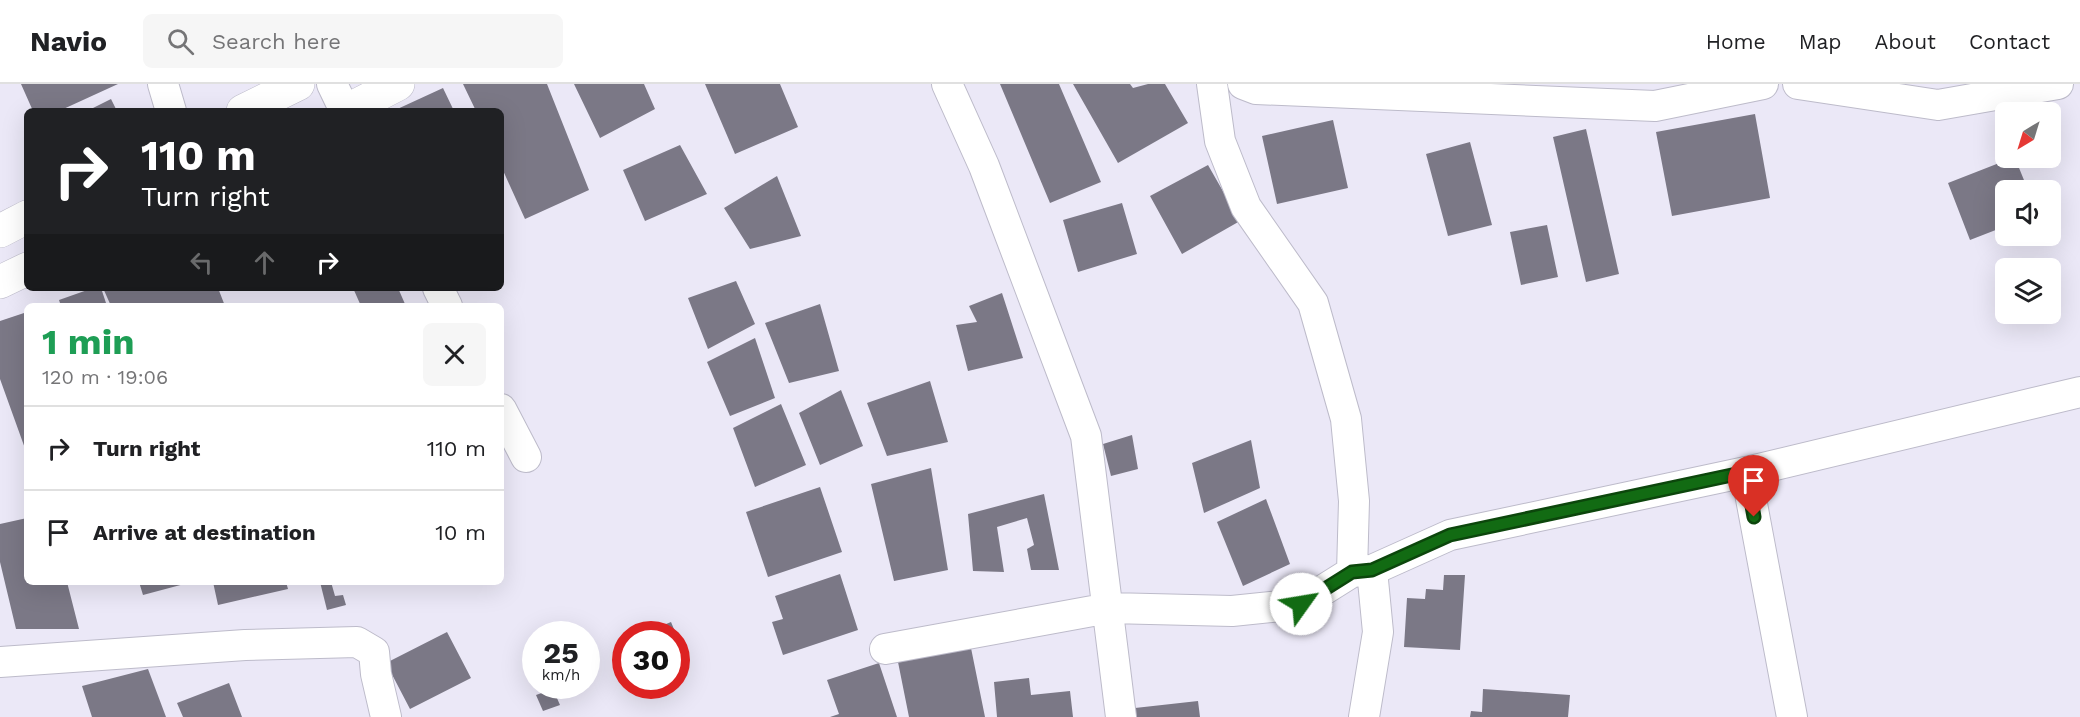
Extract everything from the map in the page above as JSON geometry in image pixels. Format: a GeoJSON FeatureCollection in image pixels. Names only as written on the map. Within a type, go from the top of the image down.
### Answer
{"type":"FeatureCollection","features":[{"type":"Feature","properties":{"kind":"main road"},"geometry":{"type":"LineString","coordinates":[[249,108],[298,84]]}},
{"type":"Feature","properties":{"kind":"main road"},"geometry":{"type":"LineString","coordinates":[[352,108],[398,84]]}},
{"type":"Feature","properties":{"kind":"main road"},"geometry":{"type":"LineString","coordinates":[[0,231],[24,219]]}},
{"type":"Feature","properties":{"kind":"main road"},"geometry":{"type":"LineString","coordinates":[[0,282],[24,270]]}},
{"type":"Feature","properties":{"kind":"street"},"geometry":{"type":"LineString","coordinates":[[163,84],[170,108]]}},
{"type":"Feature","properties":{"kind":"street"},"geometry":{"type":"LineString","coordinates":[[332,84],[344,108]]}},
{"type":"Feature","properties":{"kind":"street"},"geometry":{"type":"LineString","coordinates":[[947,84],[984,166],[1086,436],[1120,717]]}},
{"type":"Feature","properties":{"kind":"street"},"geometry":{"type":"LineString","coordinates":[[1212,84],[1220,141],[1246,207],[1313,303],[1346,419],[1362,571],[1378,633],[1364,717]]}},
{"type":"Feature","properties":{"kind":"street"},"geometry":{"type":"LineString","coordinates":[[1243,84],[1256,89],[1655,106],[1763,84]]}},
{"type":"Feature","properties":{"kind":"street"},"geometry":{"type":"LineString","coordinates":[[1798,84],[1938,105],[2058,84]]}},
{"type":"Feature","properties":{"kind":"street"},"geometry":{"type":"LineString","coordinates":[[885,649],[1108,608],[1232,611],[1301,604],[1362,571],[1450,535],[1746,472],[2080,392]]}},
{"type":"Feature","properties":{"kind":"street"},"geometry":{"type":"LineString","coordinates":[[504,415],[526,457]]}},
{"type":"Feature","properties":{"kind":"street"},"geometry":{"type":"LineString","coordinates":[[1746,472],[1791,717]]}},
{"type":"Feature","properties":{"kind":"street"},"geometry":{"type":"LineString","coordinates":[[0,662],[245,645],[357,642],[374,652],[376,674],[386,717]]}},
{"type":"Feature","properties":{"kind":"building"},"geometry":{"type":"Polygon","coordinates":[[[21,84],[118,84],[66,108],[32,108],[21,84]]]}},
{"type":"Feature","properties":{"kind":"building"},"geometry":{"type":"Polygon","coordinates":[[[463,84],[547,84],[589,190],[525,219],[504,173],[504,108],[475,108],[463,84]]]}},
{"type":"Feature","properties":{"kind":"building"},"geometry":{"type":"Polygon","coordinates":[[[574,84],[644,84],[655,109],[600,138],[574,84]]]}},
{"type":"Feature","properties":{"kind":"building"},"geometry":{"type":"Polygon","coordinates":[[[705,84],[780,84],[798,127],[735,154],[705,84]]]}},
{"type":"Feature","properties":{"kind":"building"},"geometry":{"type":"Polygon","coordinates":[[[1000,84],[1059,84],[1101,182],[1050,203],[1000,84]]]}},
{"type":"Feature","properties":{"kind":"building"},"geometry":{"type":"Polygon","coordinates":[[[1073,84],[1130,84],[1133,88],[1148,84],[1165,84],[1188,123],[1118,163],[1073,84]]]}},
{"type":"Feature","properties":{"kind":"building"},"geometry":{"type":"Polygon","coordinates":[[[443,88],[453,108],[400,108],[443,88]]]}},
{"type":"Feature","properties":{"kind":"building"},"geometry":{"type":"Polygon","coordinates":[[[111,99],[116,108],[93,108],[111,99]]]}},
{"type":"Feature","properties":{"kind":"building"},"geometry":{"type":"Polygon","coordinates":[[[1755,114],[1770,198],[1672,216],[1656,132],[1755,114]]]}},
{"type":"Feature","properties":{"kind":"building"},"geometry":{"type":"Polygon","coordinates":[[[1333,120],[1348,188],[1277,204],[1262,136],[1333,120]]]}},
{"type":"Feature","properties":{"kind":"building"},"geometry":{"type":"Polygon","coordinates":[[[1586,129],[1619,274],[1586,282],[1553,137],[1586,129]]]}},
{"type":"Feature","properties":{"kind":"building"},"geometry":{"type":"Polygon","coordinates":[[[1470,142],[1492,225],[1448,236],[1426,154],[1470,142]]]}},
{"type":"Feature","properties":{"kind":"building"},"geometry":{"type":"Polygon","coordinates":[[[680,145],[707,194],[645,221],[623,170],[680,145]]]}},
{"type":"Feature","properties":{"kind":"building"},"geometry":{"type":"Polygon","coordinates":[[[1208,165],[1240,221],[1182,254],[1150,196],[1208,165]]]}},
{"type":"Feature","properties":{"kind":"building"},"geometry":{"type":"Polygon","coordinates":[[[1995,165],[1995,168],[2019,168],[2024,180],[1995,180],[1995,230],[1970,240],[1948,183],[1995,165]]]}},
{"type":"Feature","properties":{"kind":"building"},"geometry":{"type":"Polygon","coordinates":[[[777,176],[801,236],[750,249],[724,208],[777,176]]]}},
{"type":"Feature","properties":{"kind":"building"},"geometry":{"type":"Polygon","coordinates":[[[1122,203],[1137,254],[1078,272],[1063,220],[1122,203]]]}},
{"type":"Feature","properties":{"kind":"building"},"geometry":{"type":"Polygon","coordinates":[[[1547,225],[1558,277],[1521,285],[1510,232],[1547,225]]]}},
{"type":"Feature","properties":{"kind":"building"},"geometry":{"type":"Polygon","coordinates":[[[736,281],[755,324],[708,349],[688,298],[736,281]]]}},
{"type":"Feature","properties":{"kind":"building"},"geometry":{"type":"Polygon","coordinates":[[[84,291],[102,291],[106,303],[60,303],[59,300],[84,291]]]}},
{"type":"Feature","properties":{"kind":"building"},"geometry":{"type":"Polygon","coordinates":[[[104,291],[219,291],[224,303],[110,303],[104,291]]]}},
{"type":"Feature","properties":{"kind":"building"},"geometry":{"type":"Polygon","coordinates":[[[354,291],[399,291],[405,303],[360,303],[354,291]]]}},
{"type":"Feature","properties":{"kind":"building"},"geometry":{"type":"Polygon","coordinates":[[[1002,293],[1023,358],[968,371],[956,325],[977,322],[969,306],[1002,293]]]}},
{"type":"Feature","properties":{"kind":"building"},"geometry":{"type":"Polygon","coordinates":[[[820,304],[839,371],[789,383],[765,323],[820,304]]]}},
{"type":"Feature","properties":{"kind":"building"},"geometry":{"type":"Polygon","coordinates":[[[24,313],[24,446],[0,379],[0,321],[24,313]]]}},
{"type":"Feature","properties":{"kind":"building"},"geometry":{"type":"Polygon","coordinates":[[[755,338],[775,398],[730,416],[707,362],[755,338]]]}},
{"type":"Feature","properties":{"kind":"building"},"geometry":{"type":"Polygon","coordinates":[[[930,381],[948,442],[887,456],[867,403],[930,381]]]}},
{"type":"Feature","properties":{"kind":"building"},"geometry":{"type":"Polygon","coordinates":[[[841,390],[863,446],[820,465],[799,413],[841,390]]]}},
{"type":"Feature","properties":{"kind":"building"},"geometry":{"type":"Polygon","coordinates":[[[781,404],[806,465],[755,487],[733,428],[781,404]]]}},
{"type":"Feature","properties":{"kind":"building"},"geometry":{"type":"Polygon","coordinates":[[[1132,435],[1138,469],[1111,476],[1103,444],[1132,435]]]}},
{"type":"Feature","properties":{"kind":"building"},"geometry":{"type":"Polygon","coordinates":[[[1251,440],[1260,488],[1204,513],[1192,463],[1251,440]]]}},
{"type":"Feature","properties":{"kind":"building"},"geometry":{"type":"Polygon","coordinates":[[[931,468],[948,570],[894,581],[871,484],[931,468]]]}},
{"type":"Feature","properties":{"kind":"building"},"geometry":{"type":"Polygon","coordinates":[[[820,487],[842,552],[768,577],[746,512],[820,487]]]}},
{"type":"Feature","properties":{"kind":"building"},"geometry":{"type":"Polygon","coordinates":[[[1044,494],[1059,570],[1031,570],[1027,549],[1034,545],[1027,518],[997,527],[1004,572],[973,571],[968,514],[1044,494]]]}},
{"type":"Feature","properties":{"kind":"building"},"geometry":{"type":"Polygon","coordinates":[[[1266,499],[1290,564],[1243,586],[1217,522],[1266,499]]]}},
{"type":"Feature","properties":{"kind":"building"},"geometry":{"type":"Polygon","coordinates":[[[24,519],[24,585],[68,585],[79,629],[16,629],[0,562],[0,524],[24,519]]]}},
{"type":"Feature","properties":{"kind":"building"},"geometry":{"type":"Polygon","coordinates":[[[840,574],[858,630],[783,655],[772,622],[783,619],[775,596],[840,574]]]}},
{"type":"Feature","properties":{"kind":"building"},"geometry":{"type":"Polygon","coordinates":[[[1444,575],[1465,575],[1460,650],[1404,647],[1407,598],[1425,599],[1426,589],[1443,590],[1444,575]]]}},
{"type":"Feature","properties":{"kind":"building"},"geometry":{"type":"Polygon","coordinates":[[[140,585],[180,585],[143,595],[140,585]]]}},
{"type":"Feature","properties":{"kind":"building"},"geometry":{"type":"Polygon","coordinates":[[[214,585],[287,585],[288,589],[218,605],[214,585]]]}},
{"type":"Feature","properties":{"kind":"building"},"geometry":{"type":"Polygon","coordinates":[[[321,585],[332,585],[335,596],[343,595],[346,605],[327,610],[321,585]]]}},
{"type":"Feature","properties":{"kind":"building"},"geometry":{"type":"Polygon","coordinates":[[[447,632],[471,678],[410,709],[386,663],[447,632]]]}},
{"type":"Feature","properties":{"kind":"building"},"geometry":{"type":"Polygon","coordinates":[[[971,648],[985,717],[909,717],[898,662],[971,648]]]}},
{"type":"Feature","properties":{"kind":"building"},"geometry":{"type":"Polygon","coordinates":[[[879,663],[897,717],[830,717],[839,714],[827,680],[879,663]]]}},
{"type":"Feature","properties":{"kind":"building"},"geometry":{"type":"Polygon","coordinates":[[[148,669],[166,717],[92,717],[82,686],[148,669]]]}},
{"type":"Feature","properties":{"kind":"building"},"geometry":{"type":"Polygon","coordinates":[[[1029,678],[1031,695],[1070,691],[1073,717],[997,717],[994,682],[1029,678]]]}},
{"type":"Feature","properties":{"kind":"building"},"geometry":{"type":"Polygon","coordinates":[[[229,683],[242,717],[183,717],[177,703],[229,683]]]}},
{"type":"Feature","properties":{"kind":"building"},"geometry":{"type":"Polygon","coordinates":[[[1483,689],[1570,695],[1568,717],[1470,717],[1471,711],[1482,712],[1483,689]]]}},
{"type":"Feature","properties":{"kind":"building"},"geometry":{"type":"Polygon","coordinates":[[[538,699],[557,699],[560,705],[543,711],[538,699]]]}},
{"type":"Feature","properties":{"kind":"building"},"geometry":{"type":"Polygon","coordinates":[[[1198,701],[1200,717],[1127,717],[1126,709],[1198,701]]]}},
{"type":"Feature","properties":{"kind":"route"},"geometry":{"type":"LineString","coordinates":[[1301,604],[1352,572],[1372,570],[1450,535],[1746,472],[1754,517]]}}]}
